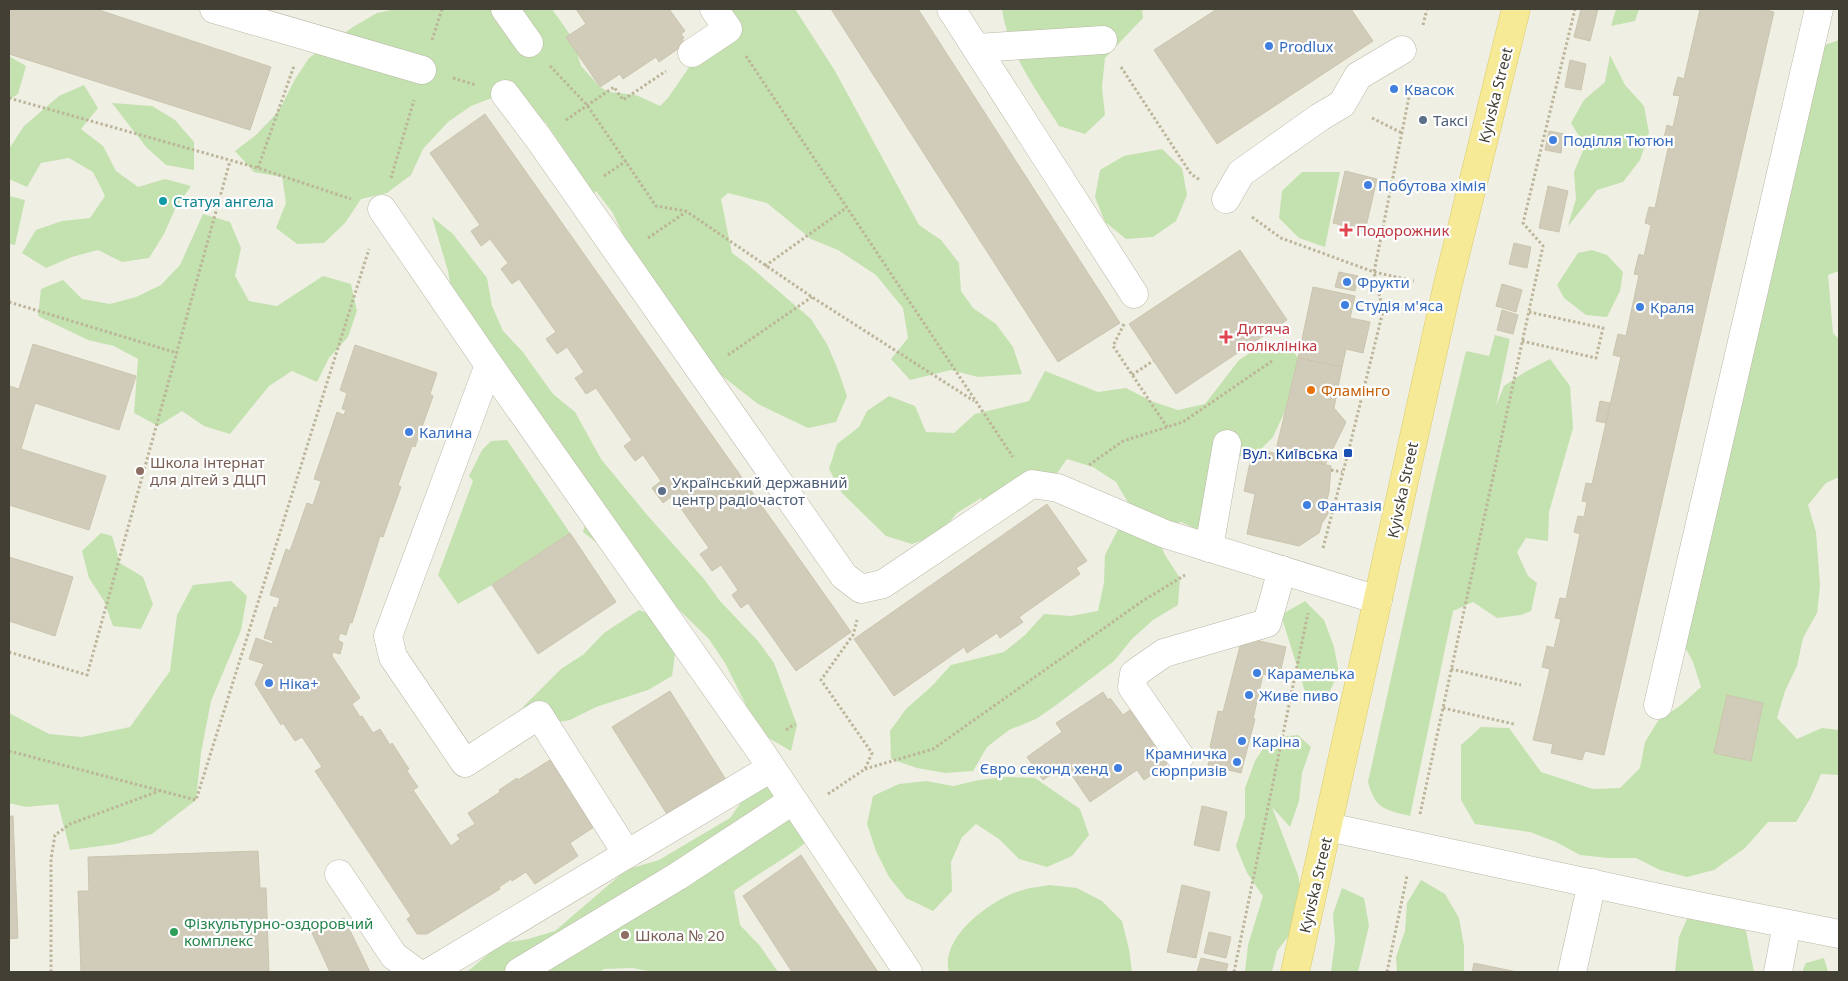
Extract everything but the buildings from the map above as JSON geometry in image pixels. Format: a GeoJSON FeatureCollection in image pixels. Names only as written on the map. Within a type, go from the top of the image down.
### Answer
{"type":"FeatureCollection","features":[{"type":"Feature","properties":{"kind":"main road","name":"Kyivska Street"},"geometry":{"type":"LineString","coordinates":[[1296,972],[1447,288],[1516,9]]}},
{"type":"Feature","properties":{"kind":"street"},"geometry":{"type":"LineString","coordinates":[[505,9],[529,43]]}},
{"type":"Feature","properties":{"kind":"street"},"geometry":{"type":"LineString","coordinates":[[951,9],[1134,294]]}},
{"type":"Feature","properties":{"kind":"street"},"geometry":{"type":"LineString","coordinates":[[1658,706],[1820,9]]}},
{"type":"Feature","properties":{"kind":"street"},"geometry":{"type":"LineString","coordinates":[[223,10],[422,70]]}},
{"type":"Feature","properties":{"kind":"street"},"geometry":{"type":"LineString","coordinates":[[692,53],[721,19]]}},
{"type":"Feature","properties":{"kind":"street"},"geometry":{"type":"LineString","coordinates":[[977,48],[1103,40]]}},
{"type":"Feature","properties":{"kind":"street"},"geometry":{"type":"LineString","coordinates":[[1226,199],[1241,173],[1320,117],[1342,104],[1358,76],[1402,50]]}},
{"type":"Feature","properties":{"kind":"street"},"geometry":{"type":"LineString","coordinates":[[506,94],[844,576],[862,589],[883,584],[1032,484],[1058,488],[1165,534],[1378,600]]}},
{"type":"Feature","properties":{"kind":"street"},"geometry":{"type":"LineString","coordinates":[[382,208],[489,365],[771,768],[908,972]]}},
{"type":"Feature","properties":{"kind":"street"},"geometry":{"type":"LineString","coordinates":[[489,365],[388,636],[393,657],[465,763],[539,715],[627,854]]}},
{"type":"Feature","properties":{"kind":"street"},"geometry":{"type":"LineString","coordinates":[[1215,550],[1227,444]]}},
{"type":"Feature","properties":{"kind":"street"},"geometry":{"type":"LineString","coordinates":[[1180,756],[1132,687],[1134,674],[1164,653],[1267,623],[1282,570]]}},
{"type":"Feature","properties":{"kind":"street"},"geometry":{"type":"LineString","coordinates":[[430,972],[771,768]]}},
{"type":"Feature","properties":{"kind":"street"},"geometry":{"type":"LineString","coordinates":[[519,972],[678,876],[792,801]]}},
{"type":"Feature","properties":{"kind":"street"},"geometry":{"type":"LineString","coordinates":[[1328,827],[1839,934]]}},
{"type":"Feature","properties":{"kind":"street"},"geometry":{"type":"LineString","coordinates":[[339,874],[394,956],[416,972]]}},
{"type":"Feature","properties":{"kind":"street"},"geometry":{"type":"LineString","coordinates":[[1572,972],[1592,883]]}},
{"type":"Feature","properties":{"kind":"street"},"geometry":{"type":"LineString","coordinates":[[1778,972],[1786,924]]}},
{"type":"Feature","properties":{"kind":"path"},"geometry":{"type":"LineString","coordinates":[[1423,28],[1427,9]]}},
{"type":"Feature","properties":{"kind":"path"},"geometry":{"type":"LineString","coordinates":[[1387,972],[1543,246],[1523,223],[1575,9]]}},
{"type":"Feature","properties":{"kind":"path"},"geometry":{"type":"LineString","coordinates":[[721,19],[974,401],[1032,484]]}},
{"type":"Feature","properties":{"kind":"path"},"geometry":{"type":"LineString","coordinates":[[258,168],[305,35]]}},
{"type":"Feature","properties":{"kind":"path"},"geometry":{"type":"LineString","coordinates":[[529,43],[587,106],[656,206],[686,211],[765,266],[974,401]]}},
{"type":"Feature","properties":{"kind":"path"},"geometry":{"type":"LineString","coordinates":[[570,118],[614,87],[623,100],[692,53]]}},
{"type":"Feature","properties":{"kind":"path"},"geometry":{"type":"LineString","coordinates":[[9,751],[196,800],[382,208],[422,70],[506,94]]}},
{"type":"Feature","properties":{"kind":"path"},"geometry":{"type":"LineString","coordinates":[[1234,972],[1314,579],[1383,311],[1374,272],[1413,76]]}},
{"type":"Feature","properties":{"kind":"path"},"geometry":{"type":"LineString","coordinates":[[9,98],[258,168],[382,208]]}},
{"type":"Feature","properties":{"kind":"path"},"geometry":{"type":"LineString","coordinates":[[608,173],[626,160]]}},
{"type":"Feature","properties":{"kind":"path"},"geometry":{"type":"LineString","coordinates":[[9,652],[87,675],[230,161]]}},
{"type":"Feature","properties":{"kind":"path"},"geometry":{"type":"LineString","coordinates":[[765,266],[846,208]]}},
{"type":"Feature","properties":{"kind":"path"},"geometry":{"type":"LineString","coordinates":[[670,224],[686,211]]}},
{"type":"Feature","properties":{"kind":"path"},"geometry":{"type":"LineString","coordinates":[[1134,294],[1124,325],[1113,346],[1167,427]]}},
{"type":"Feature","properties":{"kind":"path"},"geometry":{"type":"LineString","coordinates":[[749,340],[812,297]]}},
{"type":"Feature","properties":{"kind":"path"},"geometry":{"type":"LineString","coordinates":[[9,302],[177,353]]}},
{"type":"Feature","properties":{"kind":"path"},"geometry":{"type":"LineString","coordinates":[[1522,341],[1596,358],[1603,328],[1528,312]]}},
{"type":"Feature","properties":{"kind":"path"},"geometry":{"type":"LineString","coordinates":[[1132,375],[1153,360]]}},
{"type":"Feature","properties":{"kind":"path"},"geometry":{"type":"LineString","coordinates":[[1058,488],[1123,441],[1183,422],[1272,362]]}},
{"type":"Feature","properties":{"kind":"path"},"geometry":{"type":"LineString","coordinates":[[1330,470],[1342,472]]}},
{"type":"Feature","properties":{"kind":"path"},"geometry":{"type":"LineString","coordinates":[[792,801],[824,797],[865,769],[933,749],[1215,550]]}},
{"type":"Feature","properties":{"kind":"path"},"geometry":{"type":"LineString","coordinates":[[862,589],[856,628],[853,635],[821,680],[872,753],[865,769]]}},
{"type":"Feature","properties":{"kind":"path"},"geometry":{"type":"LineString","coordinates":[[1452,669],[1521,685]]}},
{"type":"Feature","properties":{"kind":"path"},"geometry":{"type":"LineString","coordinates":[[1443,708],[1514,724]]}},
{"type":"Feature","properties":{"kind":"path"},"geometry":{"type":"LineString","coordinates":[[51,972],[51,859],[55,836],[70,824],[159,791]]}},
{"type":"Feature","properties":{"kind":"green space"},"geometry":{"type":"Polygon","coordinates":[[[396,9],[552,9],[573,39],[581,66],[600,87],[609,92],[636,95],[660,106],[668,98],[701,50],[711,24],[710,9],[795,9],[835,71],[919,225],[941,240],[959,263],[961,291],[973,308],[996,324],[1013,347],[1022,374],[978,377],[951,370],[910,380],[891,359],[908,338],[903,308],[876,275],[838,250],[811,239],[767,203],[728,193],[721,199],[732,253],[811,319],[827,344],[847,396],[836,422],[808,428],[758,404],[703,361],[627,244],[613,213],[596,191],[594,194],[546,123],[524,105],[497,96],[471,106],[448,122],[423,149],[411,175],[387,193],[361,199],[345,223],[324,243],[297,244],[276,228],[286,203],[282,177],[254,172],[235,151],[256,135],[275,115],[309,58],[353,27],[377,13],[396,9]]]}},
{"type":"Feature","properties":{"kind":"green space"},"geometry":{"type":"Polygon","coordinates":[[[1002,9],[1142,9],[1143,18],[1105,58],[1102,87],[1105,115],[1085,134],[1059,126],[1024,70],[1010,40],[1002,9]]]}},
{"type":"Feature","properties":{"kind":"green space"},"geometry":{"type":"Polygon","coordinates":[[[1616,9],[1639,9],[1635,21],[1611,26],[1616,9]]]}},
{"type":"Feature","properties":{"kind":"green space"},"geometry":{"type":"Polygon","coordinates":[[[1839,40],[1839,271],[1828,275],[1833,333],[1839,339],[1839,477],[1826,483],[1808,505],[1816,532],[1820,586],[1817,613],[1803,638],[1797,666],[1785,691],[1777,718],[1797,739],[1822,728],[1839,730],[1839,775],[1821,774],[1810,799],[1796,822],[1768,822],[1745,848],[1714,870],[1687,877],[1660,870],[1636,858],[1580,855],[1556,842],[1530,832],[1475,824],[1461,800],[1461,745],[1481,727],[1509,728],[1541,772],[1593,789],[1620,788],[1640,768],[1645,742],[1658,721],[1681,705],[1701,687],[1693,662],[1680,638],[1783,125],[1785,96],[1792,70],[1814,49],[1839,40]]]}},
{"type":"Feature","properties":{"kind":"green space"},"geometry":{"type":"Polygon","coordinates":[[[1610,55],[1625,85],[1644,106],[1649,133],[1640,160],[1623,182],[1597,190],[1568,226],[1576,199],[1574,172],[1585,146],[1571,123],[1584,100],[1605,82],[1610,55]]]}},
{"type":"Feature","properties":{"kind":"green space"},"geometry":{"type":"Polygon","coordinates":[[[9,56],[26,66],[18,94],[9,100],[9,56]]]}},
{"type":"Feature","properties":{"kind":"green space"},"geometry":{"type":"Polygon","coordinates":[[[84,85],[98,108],[81,129],[103,146],[116,171],[138,187],[165,179],[191,186],[175,209],[164,234],[149,258],[122,262],[98,250],[72,257],[46,268],[22,253],[36,230],[62,221],[90,218],[105,196],[93,172],[69,158],[41,163],[27,187],[9,179],[9,149],[24,126],[59,96],[84,85]]]}},
{"type":"Feature","properties":{"kind":"green space"},"geometry":{"type":"Polygon","coordinates":[[[112,103],[152,106],[175,120],[194,142],[194,170],[166,165],[146,147],[112,103]]]}},
{"type":"Feature","properties":{"kind":"green space"},"geometry":{"type":"Polygon","coordinates":[[[1162,149],[1182,168],[1187,195],[1176,221],[1153,237],[1126,239],[1105,222],[1095,197],[1100,170],[1124,156],[1162,149]]]}},
{"type":"Feature","properties":{"kind":"green space"},"geometry":{"type":"Polygon","coordinates":[[[1302,172],[1340,172],[1325,247],[1299,238],[1279,218],[1282,191],[1302,172]]]}},
{"type":"Feature","properties":{"kind":"green space"},"geometry":{"type":"Polygon","coordinates":[[[9,196],[25,200],[15,245],[9,244],[9,196]]]}},
{"type":"Feature","properties":{"kind":"green space"},"geometry":{"type":"Polygon","coordinates":[[[203,214],[230,222],[241,248],[235,276],[249,301],[277,306],[323,276],[351,284],[357,311],[348,337],[329,358],[317,382],[292,371],[269,386],[230,434],[204,426],[182,411],[158,426],[134,413],[138,359],[114,346],[88,340],[38,316],[41,289],[63,280],[82,299],[110,304],[136,297],[161,285],[180,265],[203,214]]]}},
{"type":"Feature","properties":{"kind":"green space"},"geometry":{"type":"Polygon","coordinates":[[[432,217],[453,234],[487,278],[492,306],[503,331],[522,351],[553,394],[575,412],[601,459],[704,579],[720,601],[758,641],[774,663],[797,725],[791,751],[767,737],[750,713],[725,663],[709,639],[669,600],[583,532],[590,505],[453,299],[448,271],[432,217]]]}},
{"type":"Feature","properties":{"kind":"green space"},"geometry":{"type":"Polygon","coordinates":[[[1592,250],[1607,255],[1623,272],[1620,291],[1607,317],[1586,315],[1564,298],[1557,285],[1578,253],[1592,250]]]}},
{"type":"Feature","properties":{"kind":"green space"},"geometry":{"type":"Polygon","coordinates":[[[1495,335],[1510,339],[1496,406],[1504,386],[1550,359],[1570,386],[1573,428],[1549,512],[1548,541],[1526,538],[1517,552],[1528,576],[1537,583],[1531,611],[1521,615],[1497,618],[1473,602],[1453,611],[1410,816],[1382,807],[1374,798],[1368,782],[1434,484],[1466,351],[1489,356],[1495,335]]]}},
{"type":"Feature","properties":{"kind":"green space"},"geometry":{"type":"Polygon","coordinates":[[[1268,342],[1294,352],[1298,358],[1285,411],[1273,437],[1254,456],[1226,456],[1205,533],[1181,522],[1154,529],[1165,555],[1180,578],[1178,605],[1153,620],[1132,639],[1114,661],[1059,703],[1036,719],[1009,730],[987,747],[973,771],[945,773],[917,768],[891,759],[890,731],[906,709],[932,686],[951,665],[1004,652],[1025,635],[1044,614],[1071,616],[1098,611],[1104,583],[1105,555],[1130,506],[1116,482],[1093,467],[1067,459],[1051,482],[991,522],[981,498],[957,513],[939,534],[912,544],[886,536],[842,493],[829,469],[837,444],[859,427],[867,411],[889,396],[915,406],[926,432],[954,433],[975,414],[1029,401],[1045,371],[1098,392],[1126,388],[1151,401],[1178,410],[1205,404],[1239,360],[1268,342]]]}},
{"type":"Feature","properties":{"kind":"green space"},"geometry":{"type":"Polygon","coordinates":[[[507,440],[570,533],[492,585],[458,604],[438,575],[473,481],[469,476],[482,450],[491,441],[507,440]]]}},
{"type":"Feature","properties":{"kind":"green space"},"geometry":{"type":"Polygon","coordinates":[[[101,533],[112,536],[120,563],[143,577],[153,604],[141,629],[113,626],[104,601],[89,578],[82,551],[101,533]]]}},
{"type":"Feature","properties":{"kind":"green space"},"geometry":{"type":"Polygon","coordinates":[[[231,581],[247,596],[241,630],[211,701],[201,753],[196,800],[152,834],[116,844],[70,850],[58,804],[26,807],[9,803],[9,713],[49,734],[82,737],[130,727],[170,671],[177,615],[193,585],[231,581]]]}},
{"type":"Feature","properties":{"kind":"green space"},"geometry":{"type":"Polygon","coordinates":[[[1305,601],[1324,620],[1334,647],[1339,673],[1326,698],[1306,695],[1281,615],[1305,601]]]}},
{"type":"Feature","properties":{"kind":"green space"},"geometry":{"type":"Polygon","coordinates":[[[639,610],[664,620],[676,647],[672,676],[648,690],[596,707],[570,720],[542,725],[523,707],[561,669],[584,654],[604,633],[639,610]]]}},
{"type":"Feature","properties":{"kind":"green space"},"geometry":{"type":"Polygon","coordinates":[[[1298,735],[1311,747],[1302,773],[1299,801],[1290,827],[1272,807],[1298,875],[1303,903],[1294,929],[1277,951],[1272,972],[1245,972],[1248,945],[1263,896],[1247,873],[1236,846],[1245,817],[1245,788],[1255,761],[1270,738],[1298,735]]]}},
{"type":"Feature","properties":{"kind":"green space"},"geometry":{"type":"Polygon","coordinates":[[[1007,777],[1035,778],[1080,809],[1089,835],[1072,856],[1047,867],[1019,859],[999,839],[976,824],[962,837],[951,862],[952,891],[933,911],[906,898],[889,877],[876,851],[867,824],[873,796],[899,784],[926,781],[953,786],[979,780],[1007,777]]]}},
{"type":"Feature","properties":{"kind":"green space"},"geometry":{"type":"Polygon","coordinates":[[[771,780],[805,815],[804,844],[734,891],[740,925],[760,946],[778,972],[654,972],[632,968],[604,969],[599,972],[467,972],[500,944],[528,939],[555,931],[619,876],[632,868],[659,860],[730,818],[747,794],[771,780]]]}},
{"type":"Feature","properties":{"kind":"green space"},"geometry":{"type":"Polygon","coordinates":[[[1421,880],[1445,894],[1459,918],[1464,946],[1464,972],[1397,972],[1396,957],[1405,931],[1407,903],[1421,880]]]}},
{"type":"Feature","properties":{"kind":"green space"},"geometry":{"type":"Polygon","coordinates":[[[1049,885],[1077,888],[1102,901],[1122,921],[1132,972],[949,972],[948,959],[952,946],[971,921],[997,901],[1011,894],[1049,885]]]}},
{"type":"Feature","properties":{"kind":"green space"},"geometry":{"type":"Polygon","coordinates":[[[1342,888],[1364,898],[1369,926],[1358,972],[1331,972],[1335,942],[1333,914],[1342,888]]]}},
{"type":"Feature","properties":{"kind":"green space"},"geometry":{"type":"Polygon","coordinates":[[[1727,910],[1746,931],[1754,972],[1675,972],[1679,937],[1690,912],[1727,910]]]}},
{"type":"Feature","properties":{"kind":"green space"},"geometry":{"type":"Polygon","coordinates":[[[1824,958],[1828,972],[1802,972],[1806,963],[1824,958]]]}},
{"type":"Feature","properties":{"kind":"place","name":"Prodlux"},"geometry":{"type":"Point","coordinates":[1269,46]}},
{"type":"Feature","properties":{"kind":"place","name":"Квасок"},"geometry":{"type":"Point","coordinates":[1394,89]}},
{"type":"Feature","properties":{"kind":"place","name":"Таксі"},"geometry":{"type":"Point","coordinates":[1423,120]}},
{"type":"Feature","properties":{"kind":"place","name":"Поділля Тютюн"},"geometry":{"type":"Point","coordinates":[1553,140]}},
{"type":"Feature","properties":{"kind":"place","name":"Побутова хімія"},"geometry":{"type":"Point","coordinates":[1368,185]}},
{"type":"Feature","properties":{"kind":"place","name":"Статуя ангела"},"geometry":{"type":"Point","coordinates":[163,201]}},
{"type":"Feature","properties":{"kind":"place","name":"Подорожник"},"geometry":{"type":"Point","coordinates":[1346,230]}},
{"type":"Feature","properties":{"kind":"place","name":"Фрукти"},"geometry":{"type":"Point","coordinates":[1347,282]}},
{"type":"Feature","properties":{"kind":"place","name":"Студія м'яса"},"geometry":{"type":"Point","coordinates":[1345,305]}},
{"type":"Feature","properties":{"kind":"place","name":"Краля"},"geometry":{"type":"Point","coordinates":[1640,307]}},
{"type":"Feature","properties":{"kind":"place","name":"Дитяча поліклініка"},"geometry":{"type":"Point","coordinates":[1226,337]}},
{"type":"Feature","properties":{"kind":"place","name":"Фламінго"},"geometry":{"type":"Point","coordinates":[1311,390]}},
{"type":"Feature","properties":{"kind":"place","name":"Калина"},"geometry":{"type":"Point","coordinates":[409,432]}},
{"type":"Feature","properties":{"kind":"place","name":"Вул. Київська"},"geometry":{"type":"Point","coordinates":[1348,453]}},
{"type":"Feature","properties":{"kind":"place","name":"Школа інтернат для дітей з ДЦП"},"geometry":{"type":"Point","coordinates":[140,471]}},
{"type":"Feature","properties":{"kind":"place","name":"Український державний центр радіочастот"},"geometry":{"type":"Point","coordinates":[662,491]}},
{"type":"Feature","properties":{"kind":"place","name":"Фантазія"},"geometry":{"type":"Point","coordinates":[1307,505]}},
{"type":"Feature","properties":{"kind":"place","name":"Карамелька"},"geometry":{"type":"Point","coordinates":[1257,673]}},
{"type":"Feature","properties":{"kind":"place","name":"Ніка+"},"geometry":{"type":"Point","coordinates":[269,683]}},
{"type":"Feature","properties":{"kind":"place","name":"Живе пиво"},"geometry":{"type":"Point","coordinates":[1249,695]}},
{"type":"Feature","properties":{"kind":"place","name":"Каріна"},"geometry":{"type":"Point","coordinates":[1242,741]}},
{"type":"Feature","properties":{"kind":"place","name":"Крамничка сюрпризів"},"geometry":{"type":"Point","coordinates":[1237,762]}},
{"type":"Feature","properties":{"kind":"place","name":"Євро секонд хенд"},"geometry":{"type":"Point","coordinates":[1118,768]}},
{"type":"Feature","properties":{"kind":"place","name":"Фізкультурно-оздоровчий комплекс"},"geometry":{"type":"Point","coordinates":[174,932]}},
{"type":"Feature","properties":{"kind":"place","name":"Школа № 20"},"geometry":{"type":"Point","coordinates":[625,935]}}]}
